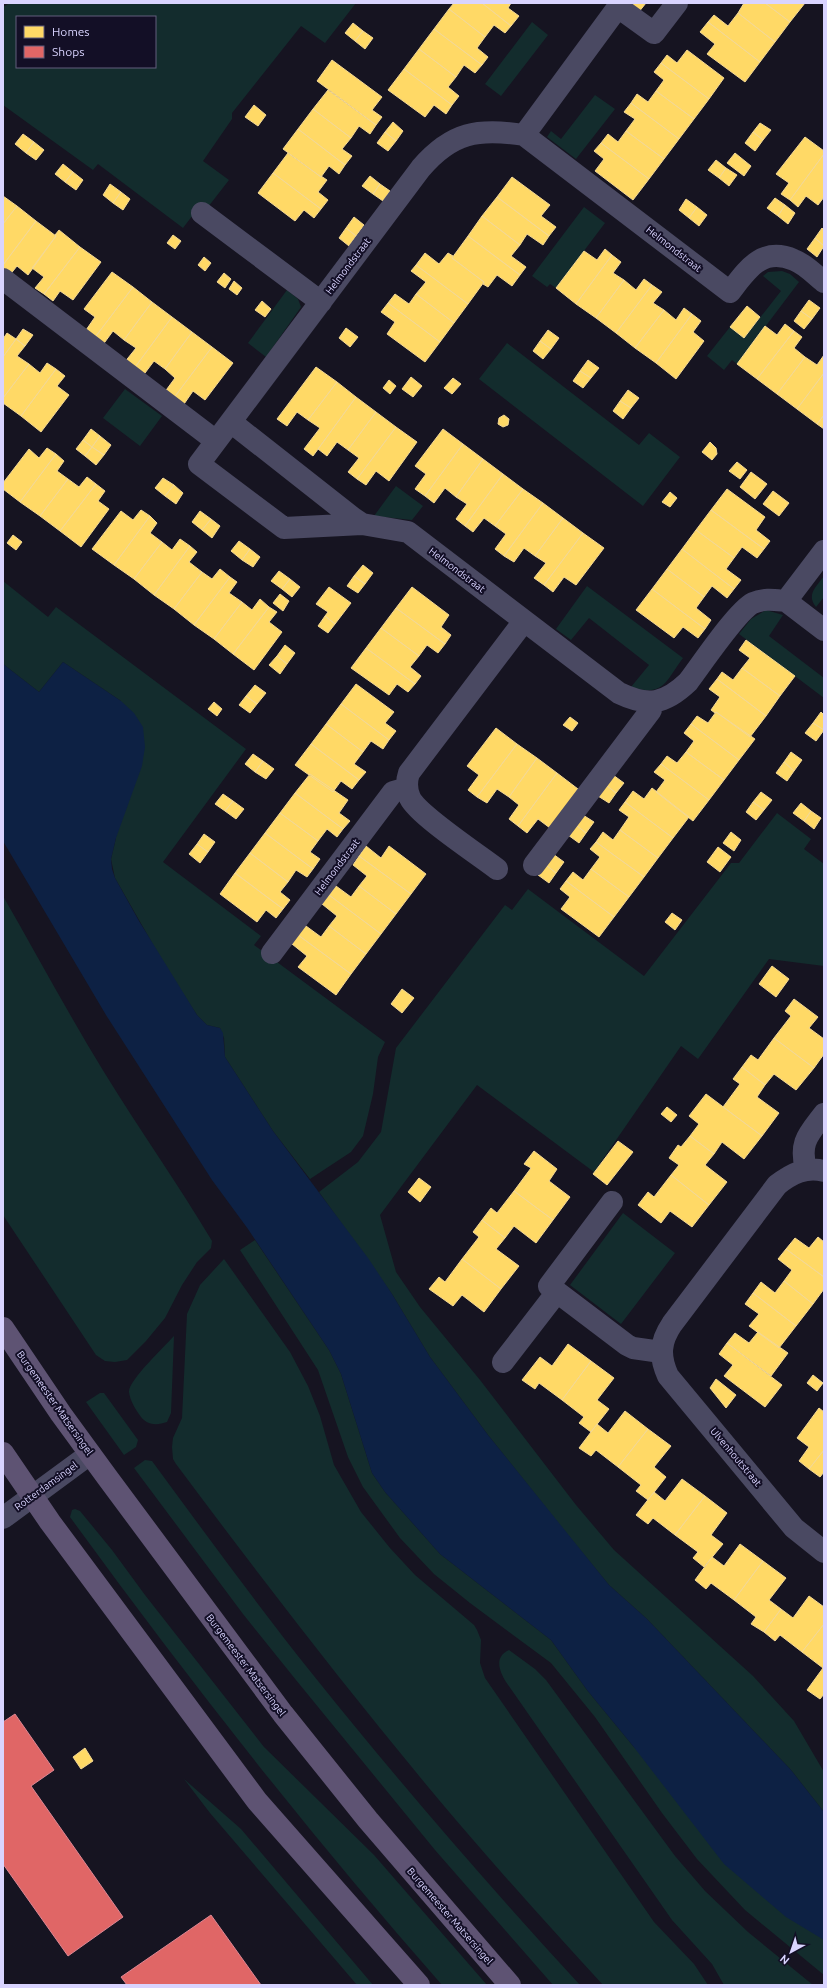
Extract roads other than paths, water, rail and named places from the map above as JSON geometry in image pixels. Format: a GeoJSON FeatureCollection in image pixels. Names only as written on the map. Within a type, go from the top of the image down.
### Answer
{"type":"FeatureCollection","features":[{"type":"Feature","properties":{"kind":"main road","name":"Burgemeester Matsersingel"},"geometry":{"type":"LineString","coordinates":[[3,1328],[90,1454],[283,1714],[368,1820],[510,1985]]}},
{"type":"Feature","properties":{"kind":"main road"},"geometry":{"type":"LineString","coordinates":[[3,1453],[32,1496],[257,1801],[419,1985]]}},
{"type":"Feature","properties":{"kind":"street"},"geometry":{"type":"LineString","coordinates":[[524,135],[618,7],[654,33],[677,3]]}},
{"type":"Feature","properties":{"kind":"street","name":"Helmondstraat"},"geometry":{"type":"LineString","coordinates":[[786,601],[770,599],[753,603],[740,613],[688,682],[678,692],[666,698],[651,702],[635,701],[619,693],[408,532],[362,524],[284,528],[199,464],[434,154],[448,143],[470,135],[501,132],[524,135],[730,292],[749,268],[762,258],[778,256],[795,260],[824,282]]}},
{"type":"Feature","properties":{"kind":"street","name":"Helmondstraat"},"geometry":{"type":"LineString","coordinates":[[202,213],[321,302]]}},
{"type":"Feature","properties":{"kind":"street"},"geometry":{"type":"LineString","coordinates":[[3,279],[216,441]]}},
{"type":"Feature","properties":{"kind":"street","name":"Helmondstraat"},"geometry":{"type":"LineString","coordinates":[[231,422],[362,524]]}},
{"type":"Feature","properties":{"kind":"street"},"geometry":{"type":"LineString","coordinates":[[824,551],[786,601],[824,630]]}},
{"type":"Feature","properties":{"kind":"street"},"geometry":{"type":"LineString","coordinates":[[497,869],[422,812],[410,799],[407,788],[409,774],[524,621]]}},
{"type":"Feature","properties":{"kind":"street"},"geometry":{"type":"LineString","coordinates":[[534,865],[651,710],[651,702]]}},
{"type":"Feature","properties":{"kind":"street","name":"Helmondstraat"},"geometry":{"type":"LineString","coordinates":[[272,953],[394,792],[407,788]]}},
{"type":"Feature","properties":{"kind":"street"},"geometry":{"type":"LineString","coordinates":[[612,1202],[549,1286],[627,1345],[633,1348],[661,1352],[666,1334],[672,1324],[777,1185],[790,1175],[815,1170],[802,1155],[803,1148],[806,1140],[824,1114]]}},
{"type":"Feature","properties":{"kind":"street"},"geometry":{"type":"LineString","coordinates":[[503,1362],[557,1292]]}},
{"type":"Feature","properties":{"kind":"street","name":"Ulvenhoutstraat"},"geometry":{"type":"LineString","coordinates":[[661,1352],[663,1364],[668,1376],[794,1528],[824,1552]]}},
{"type":"Feature","properties":{"kind":"street","name":"Rotterdamsingel"},"geometry":{"type":"LineString","coordinates":[[3,1518],[90,1454]]}},
{"type":"Feature","properties":{"kind":"water"},"geometry":{"type":"Polygon","coordinates":[[[63,662],[121,701],[134,713],[143,727],[145,747],[142,766],[116,838],[111,859],[115,878],[139,921],[197,1015],[207,1025],[220,1028],[223,1033],[225,1057],[273,1131],[368,1258],[392,1294],[430,1357],[488,1435],[609,1585],[647,1619],[791,1770],[824,1812],[824,1940],[786,1917],[724,1864],[633,1746],[587,1690],[551,1640],[440,1554],[385,1492],[372,1473],[341,1374],[329,1350],[248,1229],[212,1180],[106,1015],[3,841],[3,664],[39,692],[63,662]]]}}]}
